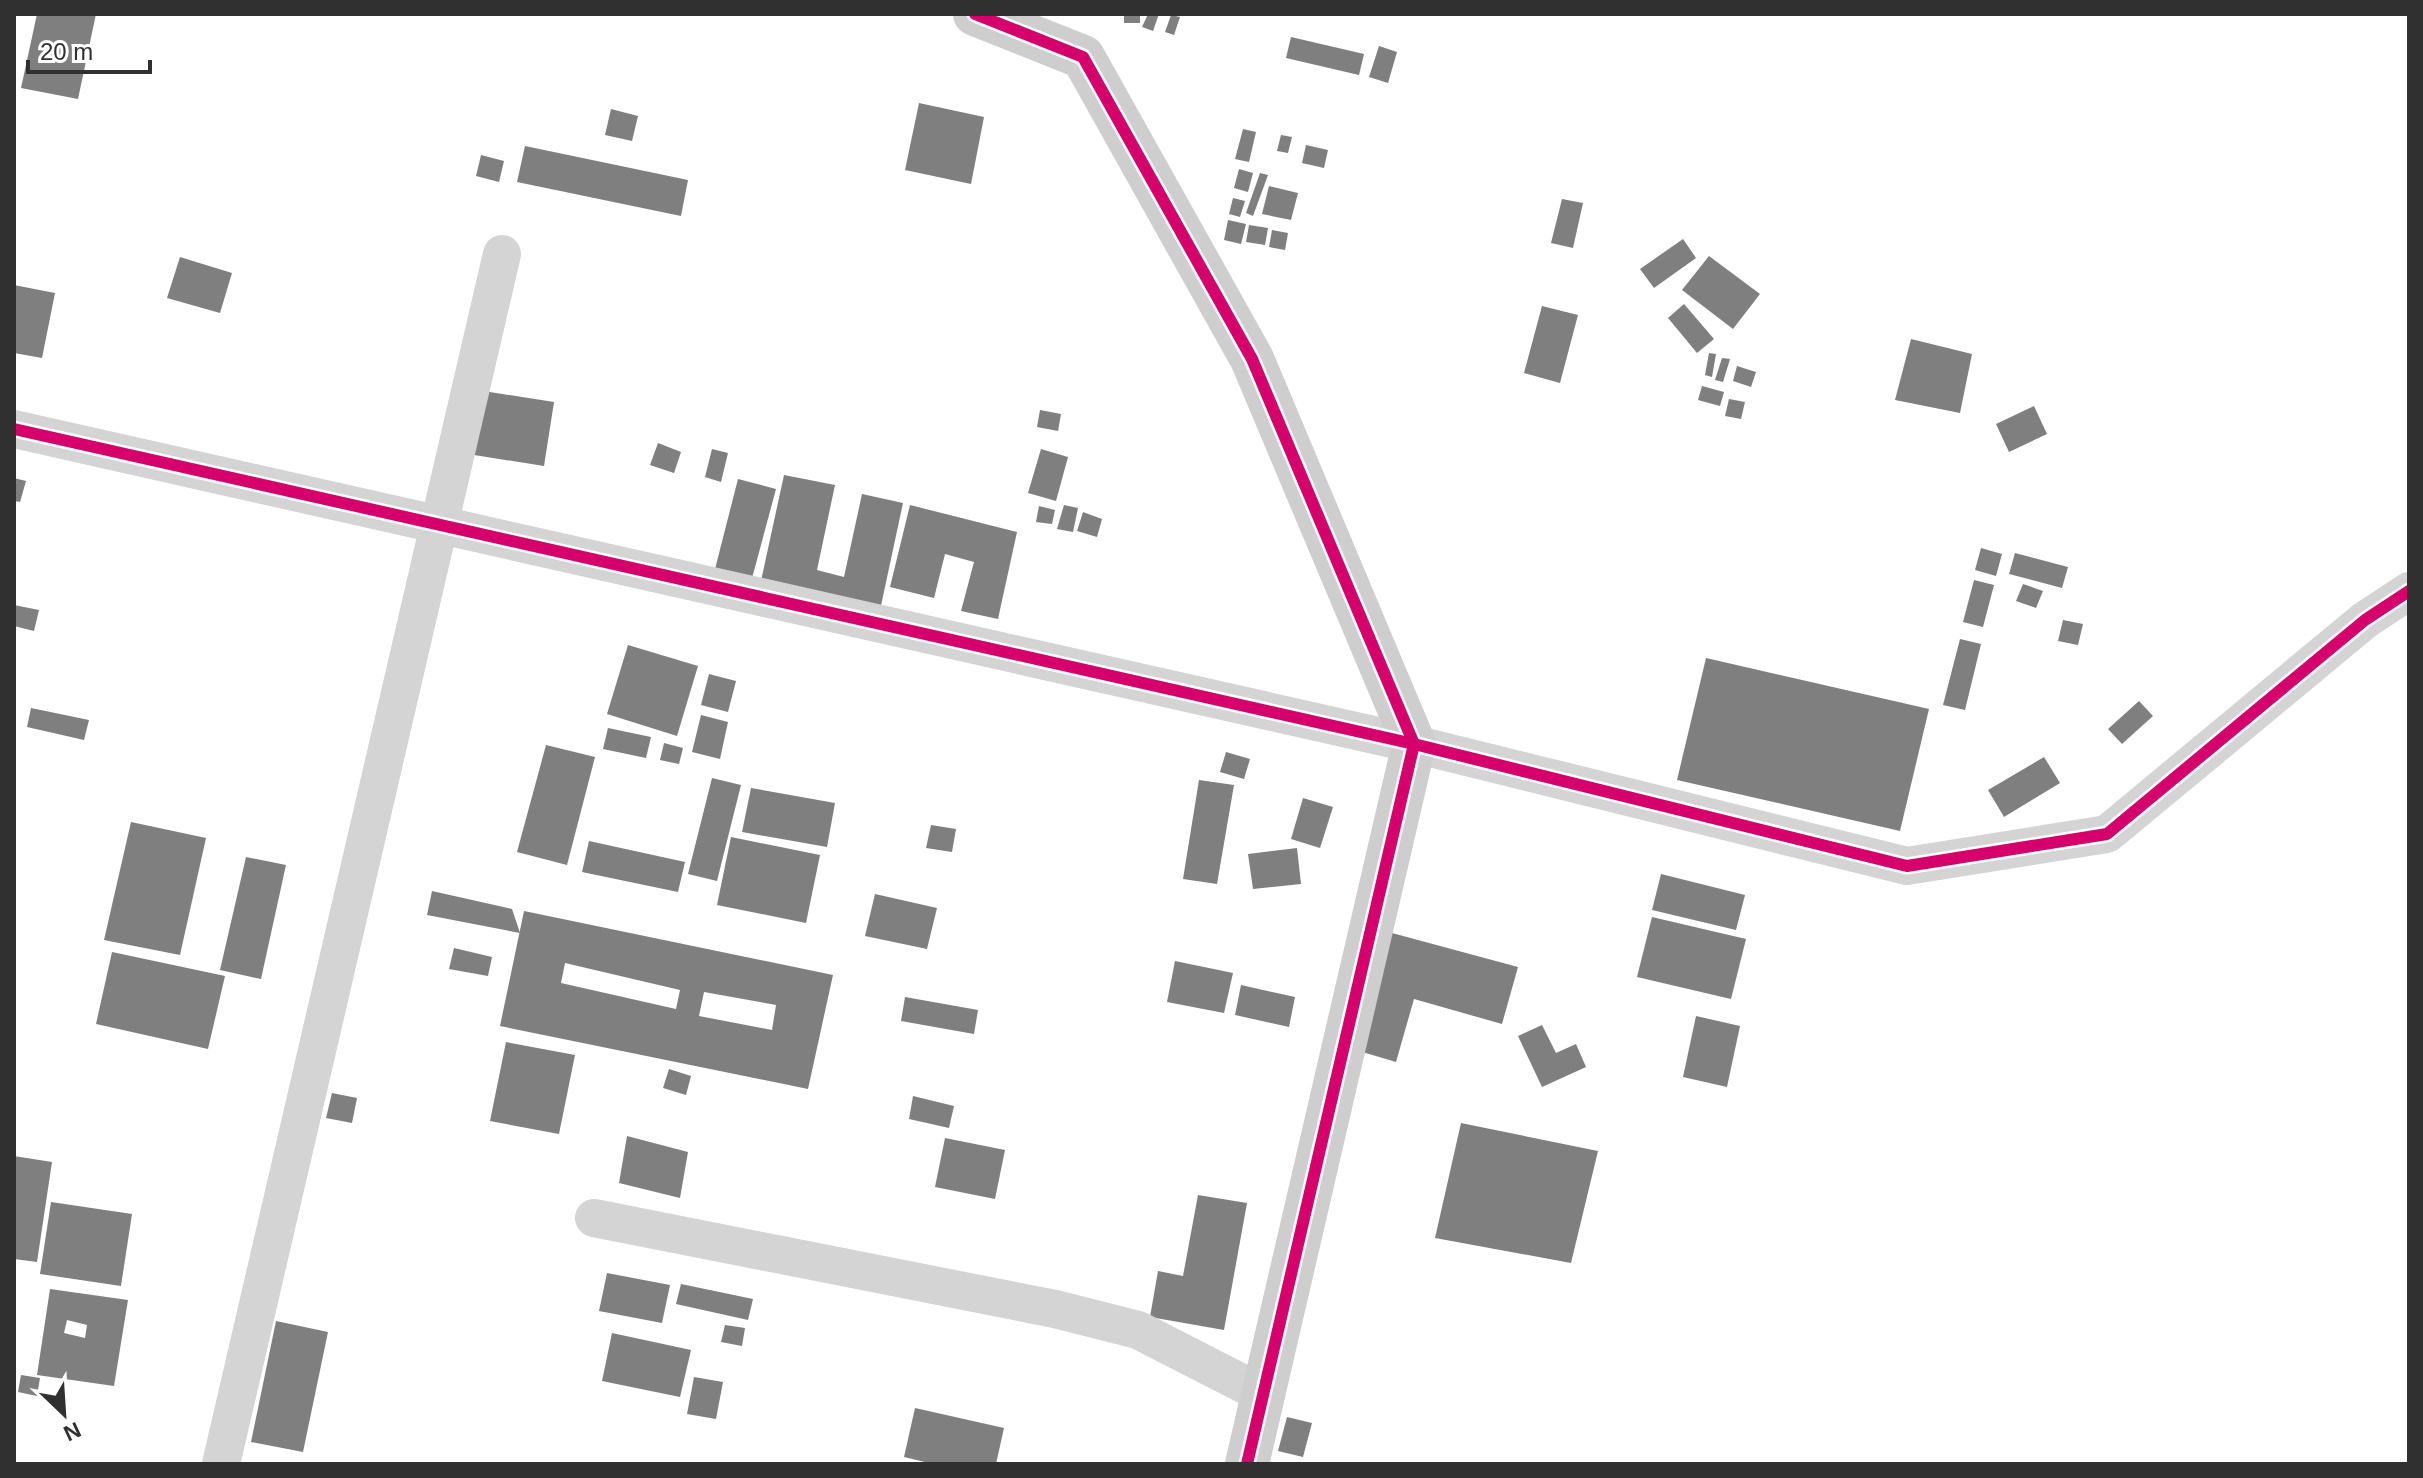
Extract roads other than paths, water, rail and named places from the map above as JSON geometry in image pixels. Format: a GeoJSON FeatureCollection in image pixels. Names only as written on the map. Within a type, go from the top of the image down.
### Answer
{"type":"FeatureCollection","features":[{"type":"Feature","properties":{"kind":"street"},"geometry":{"type":"LineString","coordinates":[[975,14],[1083,57],[1252,359],[1414,744],[1247,1464]]}},
{"type":"Feature","properties":{"kind":"street"},"geometry":{"type":"LineString","coordinates":[[221,1464],[502,254]]}},
{"type":"Feature","properties":{"kind":"street"},"geometry":{"type":"LineString","coordinates":[[14,429],[1414,744],[1907,866],[2107,834],[2365,620],[2409,591]]}},
{"type":"Feature","properties":{"kind":"street"},"geometry":{"type":"LineString","coordinates":[[594,1218],[1055,1309],[1138,1330],[1263,1394]]}}]}
